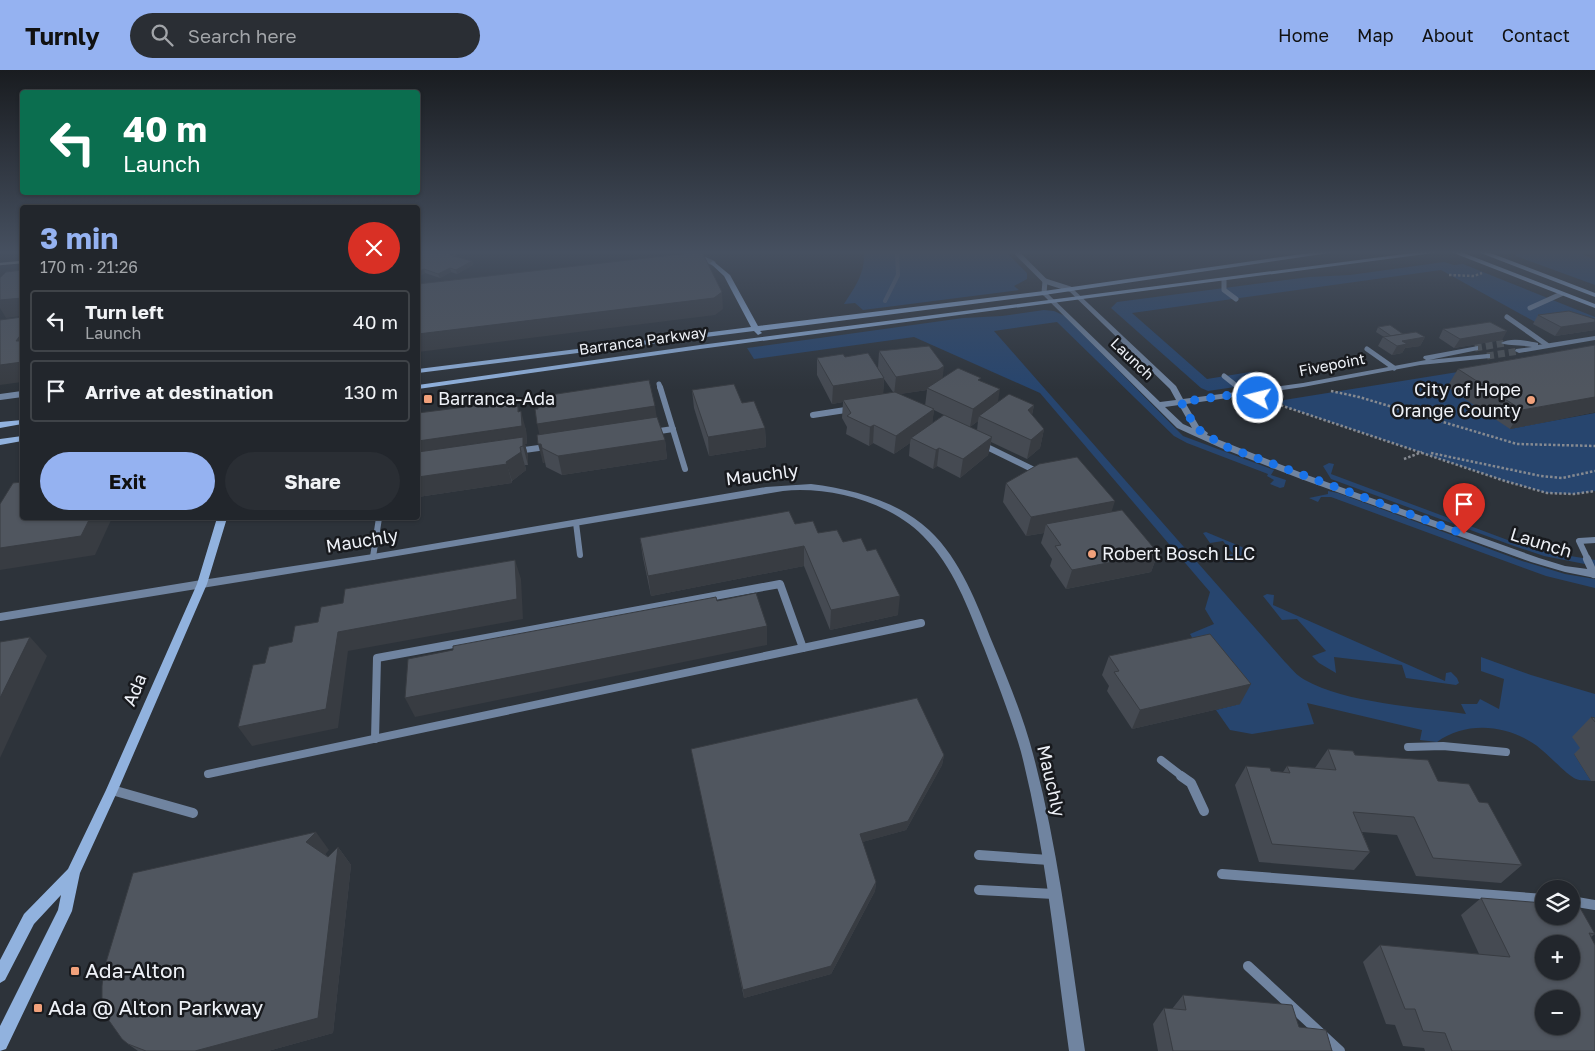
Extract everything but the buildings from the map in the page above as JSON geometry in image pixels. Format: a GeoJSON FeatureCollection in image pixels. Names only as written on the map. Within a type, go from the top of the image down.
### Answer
{"type":"FeatureCollection","features":[{"type":"Feature","properties":{"kind":"main road"},"geometry":{"type":"LineString","coordinates":[[739,298],[760,339]]}},
{"type":"Feature","properties":{"kind":"main road","name":"Barranca Parkway"},"geometry":{"type":"LineString","coordinates":[[420,371],[1005,298]]}},
{"type":"Feature","properties":{"kind":"main road","name":"Barranca Parkway"},"geometry":{"type":"LineString","coordinates":[[420,387],[760,339],[1089,298]]}},
{"type":"Feature","properties":{"kind":"main road"},"geometry":{"type":"LineString","coordinates":[[1572,298],[1595,306]]}},
{"type":"Feature","properties":{"kind":"main road"},"geometry":{"type":"LineString","coordinates":[[0,425],[20,422]]}},
{"type":"Feature","properties":{"kind":"main road"},"geometry":{"type":"LineString","coordinates":[[0,442],[20,439]]}},
{"type":"Feature","properties":{"kind":"main road","name":"Ada"},"geometry":{"type":"LineString","coordinates":[[0,1043],[65,911],[73,874],[202,584],[221,520]]}},
{"type":"Feature","properties":{"kind":"main road","name":"Ada"},"geometry":{"type":"LineString","coordinates":[[0,974],[29,919],[73,874]]}},
{"type":"Feature","properties":{"kind":"street","name":"Launch"},"geometry":{"type":"LineString","coordinates":[[1048,298],[1180,426],[1224,446],[1304,477],[1535,560],[1566,569],[1595,574]]}},
{"type":"Feature","properties":{"kind":"street","name":"Launch"},"geometry":{"type":"LineString","coordinates":[[1080,299],[1153,366],[1173,388],[1196,428],[1224,446]]}},
{"type":"Feature","properties":{"kind":"street"},"geometry":{"type":"LineString","coordinates":[[1519,351],[1595,338]]}},
{"type":"Feature","properties":{"kind":"street"},"geometry":{"type":"LineString","coordinates":[[1505,342],[1544,346]]}},
{"type":"Feature","properties":{"kind":"street","name":"Fivepoint"},"geometry":{"type":"LineString","coordinates":[[1420,362],[1430,357],[1474,348]]}},
{"type":"Feature","properties":{"kind":"street","name":"Fivepoint"},"geometry":{"type":"LineString","coordinates":[[1159,406],[1304,385],[1420,362],[1487,356]]}},
{"type":"Feature","properties":{"kind":"street","name":"Mauchly"},"geometry":{"type":"LineString","coordinates":[[202,584],[766,490],[811,487],[862,498],[913,523],[925,532],[948,559],[973,604],[1014,712],[1024,744],[1044,829],[1077,1051]]}},
{"type":"Feature","properties":{"kind":"lane"},"geometry":{"type":"LineString","coordinates":[[1530,308],[1553,298]]}},
{"type":"Feature","properties":{"kind":"lane"},"geometry":{"type":"LineString","coordinates":[[1507,317],[1544,346]]}},
{"type":"Feature","properties":{"kind":"lane"},"geometry":{"type":"LineString","coordinates":[[1367,349],[1394,368]]}},
{"type":"Feature","properties":{"kind":"lane"},"geometry":{"type":"LineString","coordinates":[[1224,376],[1245,393]]}},
{"type":"Feature","properties":{"kind":"lane"},"geometry":{"type":"LineString","coordinates":[[659,384],[685,469]]}},
{"type":"Feature","properties":{"kind":"lane"},"geometry":{"type":"LineString","coordinates":[[0,397],[20,394]]}},
{"type":"Feature","properties":{"kind":"lane"},"geometry":{"type":"LineString","coordinates":[[813,415],[857,408]]}},
{"type":"Feature","properties":{"kind":"lane"},"geometry":{"type":"LineString","coordinates":[[643,433],[673,429]]}},
{"type":"Feature","properties":{"kind":"lane"},"geometry":{"type":"LineString","coordinates":[[980,444],[1032,469]]}},
{"type":"Feature","properties":{"kind":"lane"},"geometry":{"type":"LineString","coordinates":[[506,453],[555,446]]}},
{"type":"Feature","properties":{"kind":"lane"},"geometry":{"type":"LineString","coordinates":[[373,557],[379,520]]}},
{"type":"Feature","properties":{"kind":"lane"},"geometry":{"type":"LineString","coordinates":[[576,523],[580,555]]}},
{"type":"Feature","properties":{"kind":"lane"},"geometry":{"type":"LineString","coordinates":[[1595,540],[1579,541],[1595,574]]}},
{"type":"Feature","properties":{"kind":"lane"},"geometry":{"type":"LineString","coordinates":[[0,618],[202,584]]}},
{"type":"Feature","properties":{"kind":"lane"},"geometry":{"type":"LineString","coordinates":[[375,738],[377,658],[780,584],[803,648]]}},
{"type":"Feature","properties":{"kind":"lane"},"geometry":{"type":"LineString","coordinates":[[208,774],[921,623]]}},
{"type":"Feature","properties":{"kind":"lane"},"geometry":{"type":"LineString","coordinates":[[1408,747],[1443,746],[1506,752]]}},
{"type":"Feature","properties":{"kind":"lane"},"geometry":{"type":"LineString","coordinates":[[1161,760],[1191,783],[1204,811]]}},
{"type":"Feature","properties":{"kind":"lane"},"geometry":{"type":"LineString","coordinates":[[112,790],[193,813]]}},
{"type":"Feature","properties":{"kind":"lane"},"geometry":{"type":"LineString","coordinates":[[979,855],[1049,860]]}},
{"type":"Feature","properties":{"kind":"lane"},"geometry":{"type":"LineString","coordinates":[[1222,874],[1535,898]]}},
{"type":"Feature","properties":{"kind":"lane"},"geometry":{"type":"LineString","coordinates":[[979,890],[1054,894]]}},
{"type":"Feature","properties":{"kind":"lane"},"geometry":{"type":"LineString","coordinates":[[1580,902],[1595,905]]}},
{"type":"Feature","properties":{"kind":"lane"},"geometry":{"type":"LineString","coordinates":[[1248,966],[1340,1051]]}},
{"type":"Feature","properties":{"kind":"path"},"geometry":{"type":"LineString","coordinates":[[1304,385],[1358,397],[1517,444],[1595,446]]}},
{"type":"Feature","properties":{"kind":"path"},"geometry":{"type":"LineString","coordinates":[[1245,393],[1505,481],[1547,493],[1574,494],[1595,491]]}},
{"type":"Feature","properties":{"kind":"path"},"geometry":{"type":"LineString","coordinates":[[1404,459],[1423,452],[1461,458],[1504,470],[1558,478],[1595,471]]}},
{"type":"Feature","properties":{"kind":"shaded area"},"geometry":{"type":"Polygon","coordinates":[[[848,298],[958,298],[863,310],[855,303],[844,304],[848,298]]]}},
{"type":"Feature","properties":{"kind":"shaded area"},"geometry":{"type":"Polygon","coordinates":[[[1149,298],[1241,298],[1132,313],[1207,379],[1250,372],[1256,377],[1275,379],[1275,381],[1208,391],[1201,388],[1111,308],[1117,302],[1149,298]]]}},
{"type":"Feature","properties":{"kind":"shaded area"},"geometry":{"type":"Polygon","coordinates":[[[1491,298],[1547,298],[1595,317],[1595,330],[1537,323],[1491,298]]]}},
{"type":"Feature","properties":{"kind":"shaded area"},"geometry":{"type":"Polygon","coordinates":[[[1044,310],[1054,311],[1065,316],[1183,436],[1274,470],[1271,475],[1286,480],[1284,487],[1280,488],[1270,484],[1274,480],[1267,476],[1268,474],[1187,443],[1174,436],[1057,322],[994,331],[1297,674],[1321,688],[1361,699],[1466,714],[1461,704],[1477,704],[1480,699],[1499,709],[1504,679],[1481,671],[1481,657],[1531,675],[1595,694],[1595,738],[1584,754],[1574,754],[1591,781],[1572,777],[1531,742],[1520,736],[1496,729],[1471,728],[1459,731],[1437,742],[1420,740],[1422,730],[1307,703],[1314,724],[1252,734],[1230,730],[1216,710],[1240,704],[1201,653],[1190,634],[1214,624],[1205,609],[1210,592],[1040,393],[914,337],[754,359],[747,348],[963,318],[1002,316],[1044,310]]]}},
{"type":"Feature","properties":{"kind":"shaded area"},"geometry":{"type":"Polygon","coordinates":[[[1595,350],[1510,429],[1595,413],[1595,491],[1574,494],[1547,493],[1505,481],[1286,407],[1282,403],[1284,400],[1595,350]]]}},
{"type":"Feature","properties":{"kind":"shaded area"},"geometry":{"type":"Polygon","coordinates":[[[1329,463],[1334,464],[1331,474],[1521,545],[1546,552],[1595,560],[1595,566],[1544,556],[1331,479],[1323,466],[1329,463]]]}},
{"type":"Feature","properties":{"kind":"shaded area"},"geometry":{"type":"Polygon","coordinates":[[[1328,491],[1338,493],[1522,561],[1565,574],[1595,579],[1595,588],[1546,576],[1331,497],[1321,497],[1318,502],[1309,498],[1328,494],[1328,491]]]}},
{"type":"Feature","properties":{"kind":"shaded area"},"geometry":{"type":"Polygon","coordinates":[[[1206,532],[1245,550],[1236,562],[1228,563],[1223,556],[1233,554],[1223,541],[1210,543],[1203,533],[1206,532]]]}},
{"type":"Feature","properties":{"kind":"shaded area"},"geometry":{"type":"Polygon","coordinates":[[[1267,594],[1274,595],[1273,605],[1445,681],[1446,673],[1451,672],[1459,683],[1456,685],[1406,678],[1402,665],[1334,657],[1336,673],[1319,663],[1312,656],[1326,651],[1297,619],[1282,620],[1263,596],[1267,594]]]}},
{"type":"Feature","properties":{"kind":"tunnel"},"geometry":{"type":"LineString","coordinates":[[1475,348],[1505,343]]}},
{"type":"Feature","properties":{"kind":"tunnel"},"geometry":{"type":"LineString","coordinates":[[1487,356],[1519,351]]}},
{"type":"Feature","properties":{"kind":"place","name":"Barranca-Ada"},"geometry":{"type":"Point","coordinates":[428,399]}},
{"type":"Feature","properties":{"kind":"place","name":"City of Hope Orange County"},"geometry":{"type":"Point","coordinates":[1531,400]}},
{"type":"Feature","properties":{"kind":"place","name":"Robert Bosch LLC"},"geometry":{"type":"Point","coordinates":[1092,554]}},
{"type":"Feature","properties":{"kind":"place","name":"Ada-Alton"},"geometry":{"type":"Point","coordinates":[75,971]}},
{"type":"Feature","properties":{"kind":"place","name":"Ada @ Alton Parkway"},"geometry":{"type":"Point","coordinates":[38,1008]}},
{"type":"Feature","properties":{"kind":"route"},"geometry":{"type":"LineString","coordinates":[[1258,398],[1245,393],[1181,402],[1196,428],[1224,446],[1304,477],[1464,534]]}}]}
